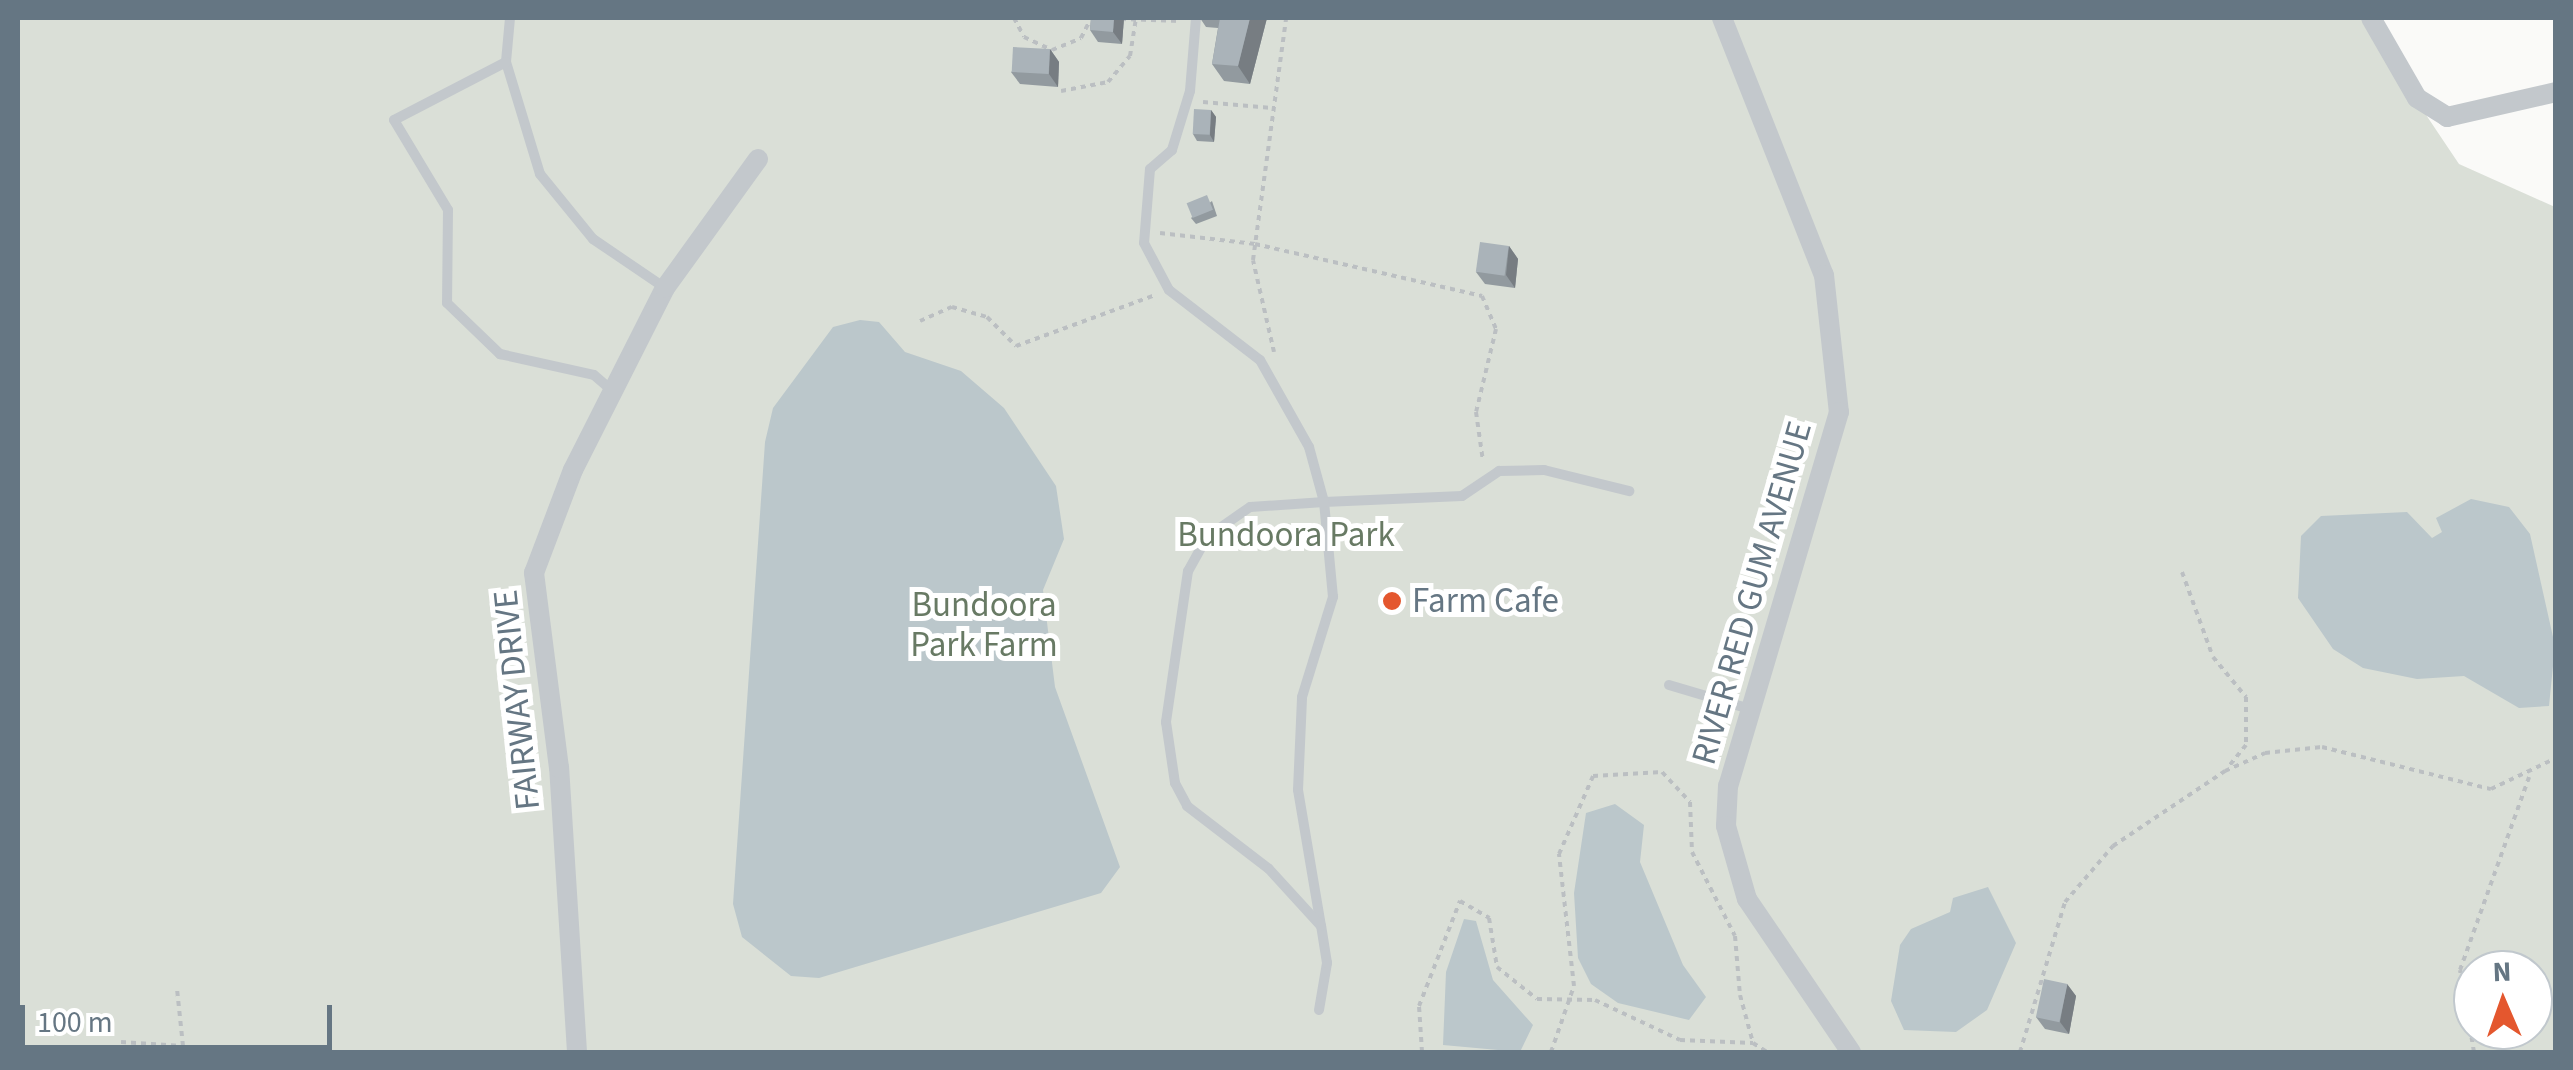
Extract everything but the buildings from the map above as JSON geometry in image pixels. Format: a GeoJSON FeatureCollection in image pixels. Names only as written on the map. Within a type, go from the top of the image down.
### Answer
{"type":"FeatureCollection","features":[{"type":"Feature","properties":{"kind":"street","name":"RIVER RED GUM AVENUE"},"geometry":{"type":"LineString","coordinates":[[1722,18],[1824,276],[1837,338],[1830,455],[1728,786],[1732,865],[1851,1052]]}},
{"type":"Feature","properties":{"kind":"street"},"geometry":{"type":"LineString","coordinates":[[2371,18],[2417,98],[2447,117],[2556,92]]}},
{"type":"Feature","properties":{"kind":"street","name":"FAIRWAY DRIVE"},"geometry":{"type":"LineString","coordinates":[[576,1052],[559,768],[534,573],[611,390],[665,288],[758,160]]}},
{"type":"Feature","properties":{"kind":"lane"},"geometry":{"type":"LineString","coordinates":[[510,18],[506,62],[540,174],[593,240],[665,288]]}},
{"type":"Feature","properties":{"kind":"lane"},"geometry":{"type":"LineString","coordinates":[[1196,19],[1187,100],[1172,150],[1150,170],[1145,231],[1169,290],[1270,376],[1309,447],[1324,502],[1333,597],[1302,697],[1298,790],[1321,926],[1320,1010]]}},
{"type":"Feature","properties":{"kind":"lane"},"geometry":{"type":"LineString","coordinates":[[506,62],[394,120],[448,210],[447,303],[500,354],[594,375],[611,390]]}},
{"type":"Feature","properties":{"kind":"lane"},"geometry":{"type":"LineString","coordinates":[[1321,926],[1269,869],[1187,806],[1166,722],[1172,631],[1207,537],[1250,507],[1462,496],[1499,470],[1544,470],[1629,492]]}},
{"type":"Feature","properties":{"kind":"lane"},"geometry":{"type":"LineString","coordinates":[[1669,685],[1750,709]]}},
{"type":"Feature","properties":{"kind":"path"},"geometry":{"type":"LineString","coordinates":[[1014,18],[1024,37],[1052,50],[1081,38],[1091,18],[1196,19]]}},
{"type":"Feature","properties":{"kind":"path"},"geometry":{"type":"LineString","coordinates":[[1270,376],[1274,350],[1255,244],[1286,18]]}},
{"type":"Feature","properties":{"kind":"path"},"geometry":{"type":"LineString","coordinates":[[1060,91],[1108,82],[1130,56],[1136,19]]}},
{"type":"Feature","properties":{"kind":"path"},"geometry":{"type":"LineString","coordinates":[[1187,100],[1273,108]]}},
{"type":"Feature","properties":{"kind":"path"},"geometry":{"type":"LineString","coordinates":[[1145,231],[1255,244],[1307,262],[1468,288],[1490,304],[1496,340],[1476,412],[1486,480]]}},
{"type":"Feature","properties":{"kind":"path"},"geometry":{"type":"LineString","coordinates":[[920,321],[952,306],[986,316],[1016,346],[1169,290]]}},
{"type":"Feature","properties":{"kind":"path"},"geometry":{"type":"LineString","coordinates":[[2182,572],[2213,657],[2246,697],[2246,745],[2225,771]]}},
{"type":"Feature","properties":{"kind":"path"},"geometry":{"type":"LineString","coordinates":[[2020,1052],[2065,902],[2114,846],[2225,771],[2265,753],[2322,747],[2491,789],[2529,777],[2556,758]]}},
{"type":"Feature","properties":{"kind":"path"},"geometry":{"type":"LineString","coordinates":[[1551,1052],[1573,997],[1559,854],[1593,776],[1662,772],[1690,802],[1692,852],[1736,936],[1754,1043]]}},
{"type":"Feature","properties":{"kind":"path"},"geometry":{"type":"LineString","coordinates":[[2474,1052],[2460,970],[2529,777]]}},
{"type":"Feature","properties":{"kind":"path"},"geometry":{"type":"LineString","coordinates":[[1422,1052],[1419,1006],[1460,901],[1488,918],[1498,967],[1515,988],[1537,999],[1573,997],[1680,1040],[1754,1043],[1767,1052]]}},
{"type":"Feature","properties":{"kind":"path"},"geometry":{"type":"LineString","coordinates":[[121,1042],[183,1046],[178,989]]}},
{"type":"Feature","properties":{"kind":"green space","name":"Bundoora Park"},"geometry":{"type":"Polygon","coordinates":[[[18,18],[2361,18],[2459,164],[2555,207],[2555,1052],[18,1052],[18,18]]]}},
{"type":"Feature","properties":{"kind":"shaded area"},"geometry":{"type":"Polygon","coordinates":[[[860,320],[879,322],[905,352],[961,371],[1004,408],[1056,486],[1064,539],[1043,590],[1055,687],[1120,867],[1101,893],[819,978],[791,976],[742,937],[733,904],[765,442],[773,408],[833,327],[860,320]]]}},
{"type":"Feature","properties":{"kind":"shaded area"},"geometry":{"type":"Polygon","coordinates":[[[2471,499],[2509,507],[2530,534],[2555,646],[2549,706],[2519,708],[2464,676],[2417,679],[2363,668],[2333,649],[2298,598],[2301,536],[2321,516],[2407,512],[2432,538],[2442,532],[2436,518],[2471,499]]]}},
{"type":"Feature","properties":{"kind":"shaded area"},"geometry":{"type":"Polygon","coordinates":[[[1615,804],[1644,825],[1640,862],[1683,965],[1706,997],[1689,1020],[1618,1003],[1591,984],[1578,958],[1574,893],[1586,813],[1615,804]]]}},
{"type":"Feature","properties":{"kind":"shaded area"},"geometry":{"type":"Polygon","coordinates":[[[1988,887],[2016,943],[1987,1010],[1956,1032],[1904,1030],[1891,1001],[1900,945],[1911,929],[1950,912],[1953,898],[1988,887]]]}},
{"type":"Feature","properties":{"kind":"shaded area"},"geometry":{"type":"Polygon","coordinates":[[[1464,919],[1476,921],[1493,980],[1533,1025],[1520,1052],[1443,1045],[1446,972],[1464,919]]]}},
{"type":"Feature","properties":{"kind":"place","name":"Farm Cafe"},"geometry":{"type":"Point","coordinates":[1392,601]}},
{"type":"Feature","properties":{"kind":"park label","name":"Bundoora Park Farm"},"geometry":{"type":"Point","coordinates":[984,625]}}]}
